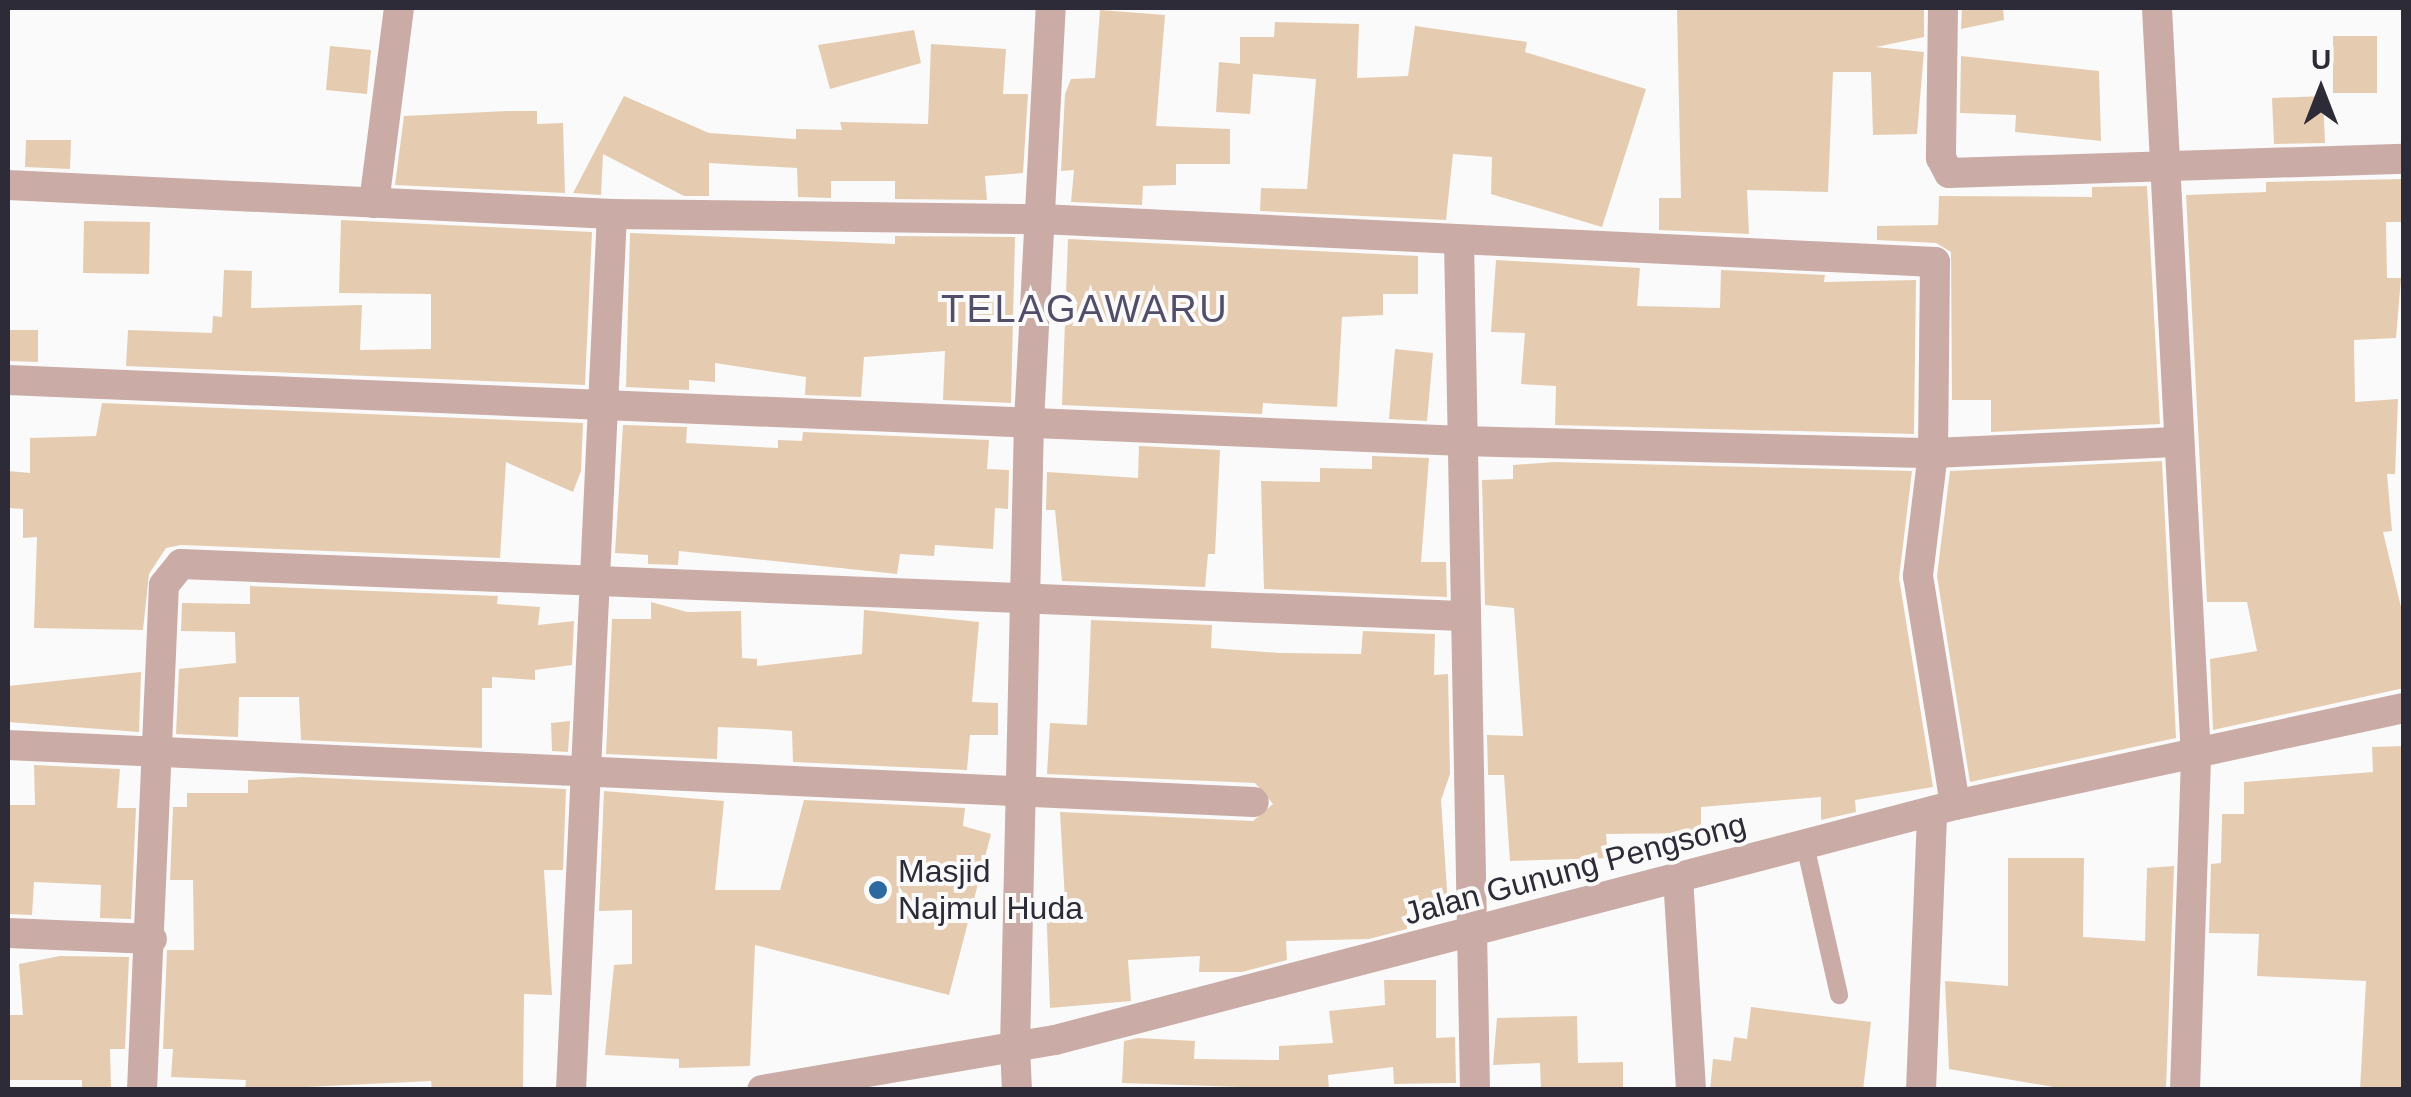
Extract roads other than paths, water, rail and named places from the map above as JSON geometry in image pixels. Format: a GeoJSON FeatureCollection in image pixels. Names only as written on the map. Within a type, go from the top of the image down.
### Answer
{"type":"FeatureCollection","features":[{"type":"Feature","properties":{"kind":"street"},"geometry":{"type":"LineString","coordinates":[[374,202],[399,8]]}},
{"type":"Feature","properties":{"kind":"street"},"geometry":{"type":"LineString","coordinates":[[1017,1090],[1029,422],[1051,8]]}},
{"type":"Feature","properties":{"kind":"street"},"geometry":{"type":"LineString","coordinates":[[1943,8],[1941,158],[1949,173],[2404,159]]}},
{"type":"Feature","properties":{"kind":"street"},"geometry":{"type":"LineString","coordinates":[[2157,8],[2174,442],[2196,758],[2185,1090]]}},
{"type":"Feature","properties":{"kind":"street"},"geometry":{"type":"LineString","coordinates":[[8,185],[612,214],[1041,219],[1935,262],[1933,453],[1918,576],[1944,809],[1922,1090]]}},
{"type":"Feature","properties":{"kind":"street"},"geometry":{"type":"LineString","coordinates":[[571,1090],[590,584],[612,214]]}},
{"type":"Feature","properties":{"kind":"street"},"geometry":{"type":"LineString","coordinates":[[1459,240],[1461,616],[1475,1090]]}},
{"type":"Feature","properties":{"kind":"street"},"geometry":{"type":"LineString","coordinates":[[8,380],[603,401],[1463,441],[1933,453],[2174,442]]}},
{"type":"Feature","properties":{"kind":"street"},"geometry":{"type":"LineString","coordinates":[[142,1090],[152,939],[164,585],[181,564],[1024,603],[1461,616]]}},
{"type":"Feature","properties":{"kind":"street","name":"Jalan Gunung Pengsong"},"geometry":{"type":"LineString","coordinates":[[762,1090],[1015,1048],[1944,809],[2196,758],[2404,708]]}},
{"type":"Feature","properties":{"kind":"street"},"geometry":{"type":"LineString","coordinates":[[8,745],[1021,795],[1254,802]]}},
{"type":"Feature","properties":{"kind":"street"},"geometry":{"type":"LineString","coordinates":[[1678,878],[1692,1090]]}},
{"type":"Feature","properties":{"kind":"street"},"geometry":{"type":"LineString","coordinates":[[8,933],[152,939]]}},
{"type":"Feature","properties":{"kind":"lane"},"geometry":{"type":"LineString","coordinates":[[1806,845],[1839,995]]}},
{"type":"Feature","properties":{"kind":"place","name":"Masjid Najmul Huda"},"geometry":{"type":"Point","coordinates":[878,890]}},
{"type":"Feature","properties":{"kind":"district","name":"TELAGAWARU"},"geometry":{"type":"Point","coordinates":[1085,310]}}]}
